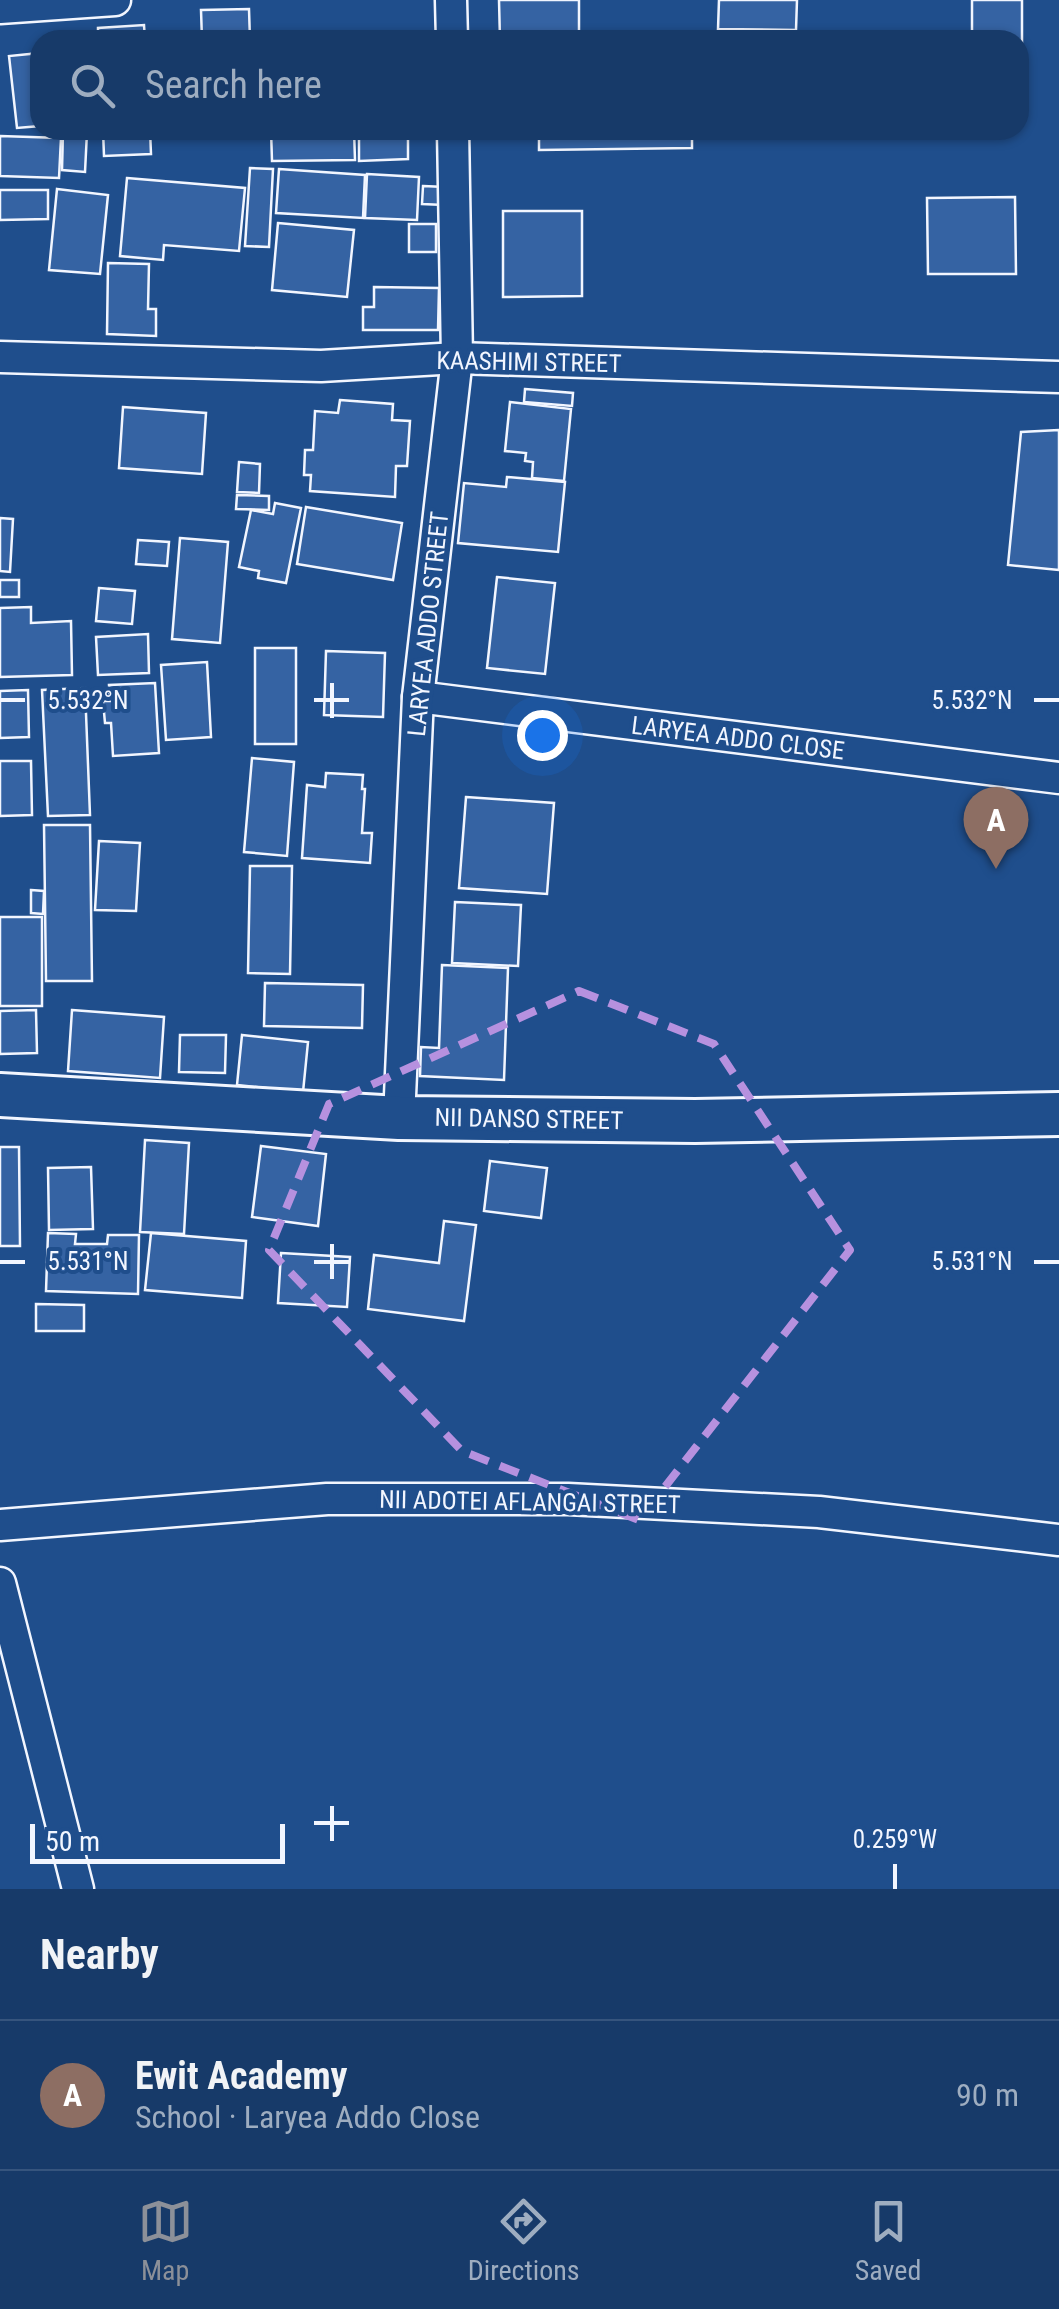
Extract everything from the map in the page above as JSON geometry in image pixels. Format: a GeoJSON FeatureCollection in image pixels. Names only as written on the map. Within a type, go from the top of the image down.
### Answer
{"type":"FeatureCollection","features":[{"type":"Feature","properties":{"kind":"street"},"geometry":{"type":"LineString","coordinates":[[0,8],[114,0]]}},
{"type":"Feature","properties":{"kind":"street"},"geometry":{"type":"LineString","coordinates":[[451,0],[452,30]]}},
{"type":"Feature","properties":{"kind":"street","name":"LARYEA ADDO STREET"},"geometry":{"type":"LineString","coordinates":[[399,1118],[418,697],[457,358],[453,140]]}},
{"type":"Feature","properties":{"kind":"street","name":"KAASHIMI STREET"},"geometry":{"type":"LineString","coordinates":[[0,357],[321,366],[457,358],[1059,376]]}},
{"type":"Feature","properties":{"kind":"street","name":"LARYEA ADDO CLOSE"},"geometry":{"type":"LineString","coordinates":[[418,697],[1059,778]]}},
{"type":"Feature","properties":{"kind":"street","name":"NII DANSO STREET"},"geometry":{"type":"LineString","coordinates":[[0,1095],[399,1118],[695,1121],[1059,1114]]}},
{"type":"Feature","properties":{"kind":"street","name":"NII ADOTEI AFLANGAI STREET"},"geometry":{"type":"LineString","coordinates":[[0,1525],[327,1499],[568,1499],[819,1512],[1059,1540]]}},
{"type":"Feature","properties":{"kind":"street"},"geometry":{"type":"LineString","coordinates":[[2,1600],[78,1889]]}},
{"type":"Feature","properties":{"kind":"highlighted area"},"geometry":{"type":"Polygon","coordinates":[[[579,991],[714,1044],[850,1250],[639,1520],[462,1451],[269,1250],[329,1104],[579,991]]]}},
{"type":"Feature","properties":{"kind":"building"},"geometry":{"type":"Polygon","coordinates":[[[499,0],[579,0],[579,30],[500,30],[499,0]]]}},
{"type":"Feature","properties":{"kind":"building"},"geometry":{"type":"Polygon","coordinates":[[[719,0],[797,0],[796,30],[718,29],[719,0]]]}},
{"type":"Feature","properties":{"kind":"building"},"geometry":{"type":"Polygon","coordinates":[[[972,0],[1022,0],[1022,30],[972,30],[972,0]]]}},
{"type":"Feature","properties":{"kind":"building"},"geometry":{"type":"Polygon","coordinates":[[[249,9],[250,30],[202,30],[201,10],[249,9]]]}},
{"type":"Feature","properties":{"kind":"building"},"geometry":{"type":"Polygon","coordinates":[[[144,25],[144,30],[98,30],[144,25]]]}},
{"type":"Feature","properties":{"kind":"building"},"geometry":{"type":"Polygon","coordinates":[[[30,54],[30,127],[17,128],[9,56],[30,54]]]}},
{"type":"Feature","properties":{"kind":"building"},"geometry":{"type":"Polygon","coordinates":[[[0,136],[61,140],[59,178],[0,176],[0,136]]]}},
{"type":"Feature","properties":{"kind":"building"},"geometry":{"type":"Polygon","coordinates":[[[63,140],[87,140],[85,172],[62,170],[63,140]]]}},
{"type":"Feature","properties":{"kind":"building"},"geometry":{"type":"Polygon","coordinates":[[[103,140],[150,140],[151,154],[104,156],[103,140]]]}},
{"type":"Feature","properties":{"kind":"building"},"geometry":{"type":"Polygon","coordinates":[[[271,140],[354,140],[355,160],[272,161],[271,140]]]}},
{"type":"Feature","properties":{"kind":"building"},"geometry":{"type":"Polygon","coordinates":[[[359,140],[408,140],[408,159],[359,161],[359,140]]]}},
{"type":"Feature","properties":{"kind":"building"},"geometry":{"type":"Polygon","coordinates":[[[539,140],[692,140],[692,148],[539,150],[539,140]]]}},
{"type":"Feature","properties":{"kind":"building"},"geometry":{"type":"Polygon","coordinates":[[[250,168],[273,169],[269,247],[245,246],[250,168]]]}},
{"type":"Feature","properties":{"kind":"building"},"geometry":{"type":"Polygon","coordinates":[[[279,169],[365,175],[363,218],[276,213],[279,169]]]}},
{"type":"Feature","properties":{"kind":"building"},"geometry":{"type":"Polygon","coordinates":[[[367,174],[419,177],[417,220],[365,218],[367,174]]]}},
{"type":"Feature","properties":{"kind":"building"},"geometry":{"type":"Polygon","coordinates":[[[127,178],[245,188],[239,251],[164,245],[163,260],[120,256],[127,178]]]}},
{"type":"Feature","properties":{"kind":"building"},"geometry":{"type":"Polygon","coordinates":[[[423,186],[445,187],[444,205],[422,204],[423,186]]]}},
{"type":"Feature","properties":{"kind":"building"},"geometry":{"type":"Polygon","coordinates":[[[57,189],[108,195],[100,274],[49,270],[57,189]]]}},
{"type":"Feature","properties":{"kind":"building"},"geometry":{"type":"Polygon","coordinates":[[[0,190],[48,190],[48,219],[0,220],[0,190]]]}},
{"type":"Feature","properties":{"kind":"building"},"geometry":{"type":"Polygon","coordinates":[[[1015,197],[1016,274],[928,274],[927,198],[1015,197]]]}},
{"type":"Feature","properties":{"kind":"building"},"geometry":{"type":"Polygon","coordinates":[[[503,211],[582,211],[582,296],[503,297],[503,211]]]}},
{"type":"Feature","properties":{"kind":"building"},"geometry":{"type":"Polygon","coordinates":[[[278,223],[354,230],[347,297],[272,290],[278,223]]]}},
{"type":"Feature","properties":{"kind":"building"},"geometry":{"type":"Polygon","coordinates":[[[409,224],[436,224],[436,252],[409,252],[409,224]]]}},
{"type":"Feature","properties":{"kind":"building"},"geometry":{"type":"Polygon","coordinates":[[[108,263],[149,264],[148,309],[156,309],[156,336],[107,334],[108,263]]]}},
{"type":"Feature","properties":{"kind":"building"},"geometry":{"type":"Polygon","coordinates":[[[374,287],[439,288],[438,330],[363,330],[363,307],[374,307],[374,287]]]}},
{"type":"Feature","properties":{"kind":"building"},"geometry":{"type":"Polygon","coordinates":[[[525,389],[573,393],[572,406],[524,402],[525,389]]]}},
{"type":"Feature","properties":{"kind":"building"},"geometry":{"type":"Polygon","coordinates":[[[340,400],[393,404],[392,420],[410,421],[407,466],[396,466],[395,497],[310,491],[311,475],[304,475],[305,450],[313,450],[315,411],[338,413],[340,400]]]}},
{"type":"Feature","properties":{"kind":"building"},"geometry":{"type":"Polygon","coordinates":[[[510,402],[571,409],[564,481],[532,478],[533,462],[525,461],[526,453],[505,451],[510,402]]]}},
{"type":"Feature","properties":{"kind":"building"},"geometry":{"type":"Polygon","coordinates":[[[123,407],[206,413],[202,474],[119,468],[123,407]]]}},
{"type":"Feature","properties":{"kind":"building"},"geometry":{"type":"Polygon","coordinates":[[[1059,430],[1059,570],[1008,565],[1021,432],[1059,430]]]}},
{"type":"Feature","properties":{"kind":"building"},"geometry":{"type":"Polygon","coordinates":[[[239,462],[260,464],[259,493],[237,492],[239,462]]]}},
{"type":"Feature","properties":{"kind":"building"},"geometry":{"type":"Polygon","coordinates":[[[507,477],[565,482],[558,552],[458,543],[464,483],[506,487],[507,477]]]}},
{"type":"Feature","properties":{"kind":"building"},"geometry":{"type":"Polygon","coordinates":[[[237,495],[269,496],[269,510],[236,509],[237,495]]]}},
{"type":"Feature","properties":{"kind":"building"},"geometry":{"type":"Polygon","coordinates":[[[275,503],[301,508],[286,583],[258,578],[259,571],[239,567],[251,510],[273,514],[275,503]]]}},
{"type":"Feature","properties":{"kind":"building"},"geometry":{"type":"Polygon","coordinates":[[[306,507],[402,523],[393,580],[297,564],[306,507]]]}},
{"type":"Feature","properties":{"kind":"building"},"geometry":{"type":"Polygon","coordinates":[[[0,518],[13,519],[10,572],[0,571],[0,518]]]}},
{"type":"Feature","properties":{"kind":"building"},"geometry":{"type":"Polygon","coordinates":[[[180,538],[228,542],[220,643],[172,639],[180,538]]]}},
{"type":"Feature","properties":{"kind":"building"},"geometry":{"type":"Polygon","coordinates":[[[138,540],[169,542],[167,566],[136,564],[138,540]]]}},
{"type":"Feature","properties":{"kind":"building"},"geometry":{"type":"Polygon","coordinates":[[[497,577],[555,583],[545,674],[487,668],[497,577]]]}},
{"type":"Feature","properties":{"kind":"building"},"geometry":{"type":"Polygon","coordinates":[[[0,580],[19,580],[19,597],[0,597],[0,580]]]}},
{"type":"Feature","properties":{"kind":"building"},"geometry":{"type":"Polygon","coordinates":[[[99,588],[135,591],[132,624],[96,621],[99,588]]]}},
{"type":"Feature","properties":{"kind":"building"},"geometry":{"type":"Polygon","coordinates":[[[31,607],[31,623],[71,621],[72,675],[0,677],[0,608],[31,607]]]}},
{"type":"Feature","properties":{"kind":"building"},"geometry":{"type":"Polygon","coordinates":[[[148,634],[149,673],[98,675],[96,637],[148,634]]]}},
{"type":"Feature","properties":{"kind":"building"},"geometry":{"type":"Polygon","coordinates":[[[255,648],[296,648],[296,744],[255,744],[255,648]]]}},
{"type":"Feature","properties":{"kind":"building"},"geometry":{"type":"Polygon","coordinates":[[[326,651],[385,653],[383,717],[324,715],[326,651]]]}},
{"type":"Feature","properties":{"kind":"building"},"geometry":{"type":"Polygon","coordinates":[[[207,662],[211,737],[166,740],[161,665],[207,662]]]}},
{"type":"Feature","properties":{"kind":"building"},"geometry":{"type":"Polygon","coordinates":[[[155,683],[159,753],[113,756],[111,723],[105,723],[103,701],[110,701],[109,685],[155,683]]]}},
{"type":"Feature","properties":{"kind":"building"},"geometry":{"type":"Polygon","coordinates":[[[85,688],[90,815],[48,816],[42,690],[85,688]]]}},
{"type":"Feature","properties":{"kind":"building"},"geometry":{"type":"Polygon","coordinates":[[[28,690],[29,737],[0,738],[0,691],[28,690]]]}},
{"type":"Feature","properties":{"kind":"building"},"geometry":{"type":"Polygon","coordinates":[[[252,758],[294,762],[287,856],[244,852],[252,758]]]}},
{"type":"Feature","properties":{"kind":"building"},"geometry":{"type":"Polygon","coordinates":[[[0,761],[31,761],[32,815],[0,816],[0,761]]]}},
{"type":"Feature","properties":{"kind":"building"},"geometry":{"type":"Polygon","coordinates":[[[326,773],[363,775],[362,833],[372,833],[370,863],[302,858],[307,785],[325,787],[326,773]]]}},
{"type":"Feature","properties":{"kind":"building"},"geometry":{"type":"Polygon","coordinates":[[[466,797],[554,803],[547,894],[459,888],[466,797]]]}},
{"type":"Feature","properties":{"kind":"building"},"geometry":{"type":"Polygon","coordinates":[[[44,825],[90,825],[92,981],[46,981],[44,825]]]}},
{"type":"Feature","properties":{"kind":"building"},"geometry":{"type":"Polygon","coordinates":[[[99,841],[140,843],[136,911],[95,910],[99,841]]]}},
{"type":"Feature","properties":{"kind":"building"},"geometry":{"type":"Polygon","coordinates":[[[250,866],[292,866],[290,974],[248,973],[250,866]]]}},
{"type":"Feature","properties":{"kind":"building"},"geometry":{"type":"Polygon","coordinates":[[[31,890],[44,891],[43,914],[31,913],[31,890]]]}},
{"type":"Feature","properties":{"kind":"building"},"geometry":{"type":"Polygon","coordinates":[[[455,902],[521,905],[518,966],[452,963],[455,902]]]}},
{"type":"Feature","properties":{"kind":"building"},"geometry":{"type":"Polygon","coordinates":[[[0,917],[42,917],[42,1006],[0,1006],[0,917]]]}},
{"type":"Feature","properties":{"kind":"building"},"geometry":{"type":"Polygon","coordinates":[[[442,965],[508,968],[504,1080],[420,1076],[421,1047],[439,1048],[442,965]]]}},
{"type":"Feature","properties":{"kind":"building"},"geometry":{"type":"Polygon","coordinates":[[[265,983],[363,985],[362,1028],[264,1026],[265,983]]]}},
{"type":"Feature","properties":{"kind":"building"},"geometry":{"type":"Polygon","coordinates":[[[36,1010],[37,1053],[0,1054],[0,1011],[36,1010]]]}},
{"type":"Feature","properties":{"kind":"building"},"geometry":{"type":"Polygon","coordinates":[[[72,1010],[164,1017],[160,1078],[68,1071],[72,1010]]]}},
{"type":"Feature","properties":{"kind":"building"},"geometry":{"type":"Polygon","coordinates":[[[180,1035],[226,1035],[225,1073],[179,1072],[180,1035]]]}},
{"type":"Feature","properties":{"kind":"building"},"geometry":{"type":"Polygon","coordinates":[[[242,1035],[308,1042],[303,1092],[237,1085],[242,1035]]]}},
{"type":"Feature","properties":{"kind":"building"},"geometry":{"type":"Polygon","coordinates":[[[145,1140],[189,1143],[184,1234],[140,1232],[145,1140]]]}},
{"type":"Feature","properties":{"kind":"building"},"geometry":{"type":"Polygon","coordinates":[[[261,1146],[326,1154],[318,1226],[252,1217],[261,1146]]]}},
{"type":"Feature","properties":{"kind":"building"},"geometry":{"type":"Polygon","coordinates":[[[0,1147],[19,1147],[20,1246],[0,1246],[0,1147]]]}},
{"type":"Feature","properties":{"kind":"building"},"geometry":{"type":"Polygon","coordinates":[[[490,1161],[547,1168],[541,1218],[484,1211],[490,1161]]]}},
{"type":"Feature","properties":{"kind":"building"},"geometry":{"type":"Polygon","coordinates":[[[91,1167],[93,1229],[49,1230],[48,1168],[91,1167]]]}},
{"type":"Feature","properties":{"kind":"building"},"geometry":{"type":"Polygon","coordinates":[[[444,1221],[476,1225],[464,1321],[368,1309],[374,1255],[439,1263],[444,1221]]]}},
{"type":"Feature","properties":{"kind":"building"},"geometry":{"type":"Polygon","coordinates":[[[48,1233],[76,1234],[75,1244],[107,1244],[108,1235],[139,1235],[138,1294],[46,1291],[48,1233]]]}},
{"type":"Feature","properties":{"kind":"building"},"geometry":{"type":"Polygon","coordinates":[[[151,1233],[246,1241],[242,1298],[145,1290],[151,1233]]]}},
{"type":"Feature","properties":{"kind":"building"},"geometry":{"type":"Polygon","coordinates":[[[281,1253],[350,1257],[347,1307],[278,1303],[281,1253]]]}},
{"type":"Feature","properties":{"kind":"building"},"geometry":{"type":"Polygon","coordinates":[[[36,1304],[84,1305],[84,1331],[36,1331],[36,1304]]]}},
{"type":"Feature","properties":{"kind":"place","name":"Ewit Academy"},"geometry":{"type":"Point","coordinates":[996,869]}}]}
